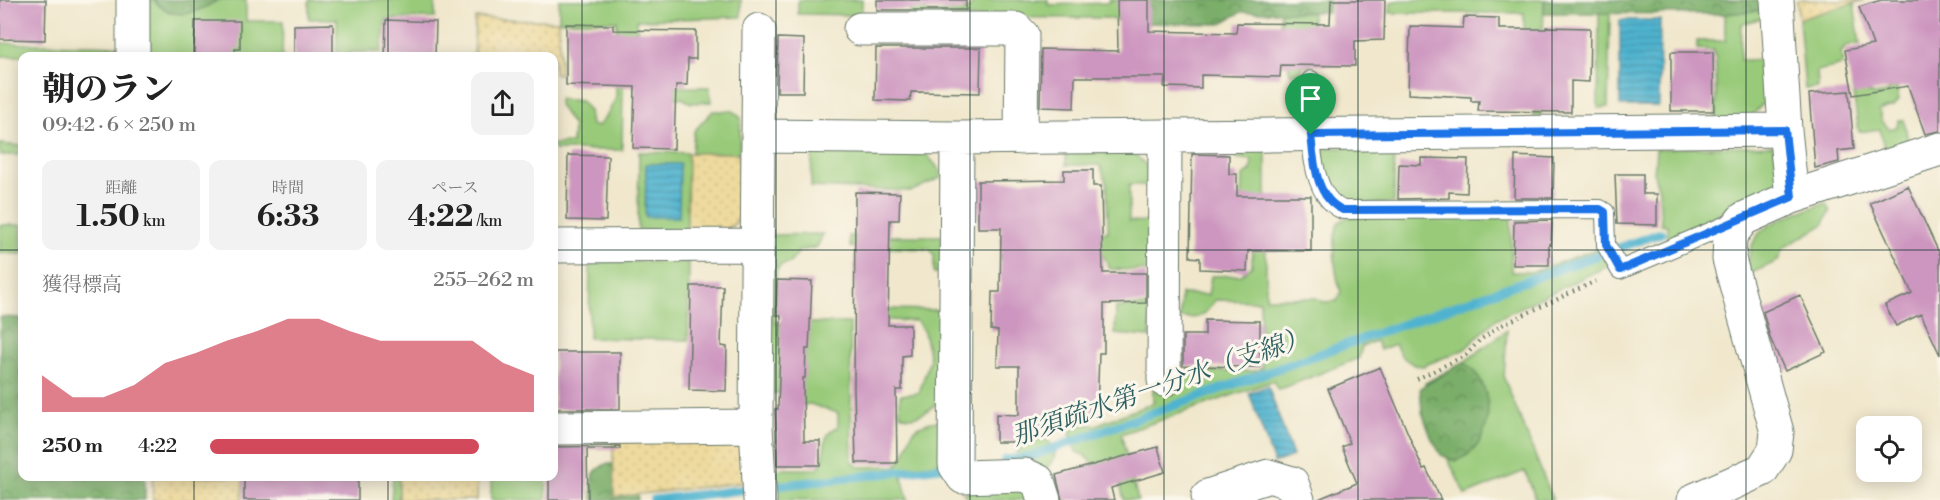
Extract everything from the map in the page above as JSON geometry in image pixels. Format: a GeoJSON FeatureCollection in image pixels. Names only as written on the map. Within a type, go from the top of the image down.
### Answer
{"type":"FeatureCollection","features":[{"type":"Feature","properties":{"kind":"street"},"geometry":{"type":"LineString","coordinates":[[133,0],[133,52]]}},
{"type":"Feature","properties":{"kind":"street"},"geometry":{"type":"LineString","coordinates":[[1777,0],[1785,130],[1792,197]]}},
{"type":"Feature","properties":{"kind":"street"},"geometry":{"type":"LineString","coordinates":[[861,28],[1016,30],[1022,35],[1021,138]]}},
{"type":"Feature","properties":{"kind":"street"},"geometry":{"type":"LineString","coordinates":[[759,30],[756,426],[760,500]]}},
{"type":"Feature","properties":{"kind":"street"},"geometry":{"type":"LineString","coordinates":[[758,136],[1021,138],[1785,130]]}},
{"type":"Feature","properties":{"kind":"street"},"geometry":{"type":"LineString","coordinates":[[1164,380],[1166,136]]}},
{"type":"Feature","properties":{"kind":"street"},"geometry":{"type":"LineString","coordinates":[[957,138],[955,465],[963,477],[1025,475],[1038,481],[1044,500]]}},
{"type":"Feature","properties":{"kind":"street"},"geometry":{"type":"LineString","coordinates":[[1694,500],[1762,470],[1775,450],[1777,432],[1729,259],[1730,236],[1743,219],[1792,197],[1940,148]]}},
{"type":"Feature","properties":{"kind":"street"},"geometry":{"type":"LineString","coordinates":[[558,246],[756,246]]}},
{"type":"Feature","properties":{"kind":"street"},"geometry":{"type":"LineString","coordinates":[[558,428],[756,426]]}},
{"type":"Feature","properties":{"kind":"street"},"geometry":{"type":"LineString","coordinates":[[1208,496],[1269,476],[1292,483],[1298,500]]}},
{"type":"Feature","properties":{"kind":"lane"},"geometry":{"type":"LineString","coordinates":[[1311,80],[1311,135],[1315,170],[1324,195],[1332,206],[1343,210],[1600,209],[1605,212],[1606,245],[1620,270],[1743,219]]}},
{"type":"Feature","properties":{"kind":"path"},"geometry":{"type":"LineString","coordinates":[[1417,379],[1466,355],[1480,340],[1502,325],[1620,270]]}},
{"type":"Feature","properties":{"kind":"green space"},"geometry":{"type":"Polygon","coordinates":[[[146,0],[246,0],[246,21],[283,21],[282,52],[146,52],[146,0]]]}},
{"type":"Feature","properties":{"kind":"green space"},"geometry":{"type":"Polygon","coordinates":[[[154,0],[218,0],[202,9],[177,14],[169,12],[154,0]]]}},
{"type":"Feature","properties":{"kind":"green space"},"geometry":{"type":"Polygon","coordinates":[[[309,0],[435,0],[435,18],[386,19],[381,52],[337,52],[337,19],[309,19],[309,0]]]}},
{"type":"Feature","properties":{"kind":"green space"},"geometry":{"type":"Polygon","coordinates":[[[559,0],[741,0],[741,17],[637,20],[637,86],[623,86],[622,150],[558,150],[558,144],[572,143],[573,126],[559,105],[559,99],[581,101],[589,111],[591,125],[598,126],[616,98],[617,21],[559,21],[559,0]]]}},
{"type":"Feature","properties":{"kind":"green space"},"geometry":{"type":"Polygon","coordinates":[[[798,0],[862,0],[862,15],[798,14],[798,0]]]}},
{"type":"Feature","properties":{"kind":"green space"},"geometry":{"type":"Polygon","coordinates":[[[910,0],[929,13],[963,12],[970,8],[974,0],[1048,0],[1048,5],[1108,3],[1110,0],[1124,0],[1128,23],[1107,18],[910,17],[910,0]]]}},
{"type":"Feature","properties":{"kind":"green space"},"geometry":{"type":"Polygon","coordinates":[[[1124,0],[1329,0],[1328,12],[1241,12],[1220,24],[1128,23],[1124,0]]]}},
{"type":"Feature","properties":{"kind":"green space"},"geometry":{"type":"Polygon","coordinates":[[[1401,0],[1544,0],[1541,117],[1534,117],[1535,89],[1524,87],[1524,13],[1390,13],[1391,2],[1401,0]]]}},
{"type":"Feature","properties":{"kind":"green space"},"geometry":{"type":"Polygon","coordinates":[[[1544,0],[1763,0],[1763,10],[1725,14],[1544,13],[1544,0]]]}},
{"type":"Feature","properties":{"kind":"green space"},"geometry":{"type":"Polygon","coordinates":[[[1854,3],[1860,44],[1846,46],[1841,53],[1843,65],[1817,71],[1818,88],[1805,89],[1799,19],[1854,3]]]}},
{"type":"Feature","properties":{"kind":"green space"},"geometry":{"type":"Polygon","coordinates":[[[1763,10],[1763,18],[1741,24],[1740,60],[1769,60],[1771,95],[1748,120],[1716,120],[1714,50],[1697,49],[1697,41],[1725,41],[1725,14],[1763,10]]]}},
{"type":"Feature","properties":{"kind":"green space"},"geometry":{"type":"Polygon","coordinates":[[[1280,12],[1312,13],[1311,66],[1301,66],[1301,73],[1290,73],[1287,59],[1281,53],[1280,12]]]}},
{"type":"Feature","properties":{"kind":"green space"},"geometry":{"type":"Polygon","coordinates":[[[1599,13],[1610,13],[1608,107],[1598,108],[1599,13]]]}},
{"type":"Feature","properties":{"kind":"green space"},"geometry":{"type":"Polygon","coordinates":[[[0,43],[118,46],[118,52],[18,52],[18,56],[0,56],[0,43]]]}},
{"type":"Feature","properties":{"kind":"green space"},"geometry":{"type":"Polygon","coordinates":[[[1891,59],[1899,100],[1894,106],[1879,110],[1882,121],[1889,129],[1897,127],[1898,120],[1904,120],[1909,146],[1885,154],[1880,129],[1859,132],[1852,86],[1874,95],[1887,93],[1891,88],[1891,59]]]}},
{"type":"Feature","properties":{"kind":"green space"},"geometry":{"type":"Polygon","coordinates":[[[642,87],[710,87],[711,102],[691,103],[682,98],[640,97],[642,87]]]}},
{"type":"Feature","properties":{"kind":"green space"},"geometry":{"type":"Polygon","coordinates":[[[713,111],[733,111],[741,118],[739,153],[692,153],[694,131],[713,111]]]}},
{"type":"Feature","properties":{"kind":"green space"},"geometry":{"type":"Polygon","coordinates":[[[0,144],[18,146],[18,155],[0,155],[0,144]]]}},
{"type":"Feature","properties":{"kind":"green space"},"geometry":{"type":"Polygon","coordinates":[[[1773,145],[1780,178],[1772,188],[1714,216],[1699,229],[1667,242],[1667,225],[1661,224],[1659,190],[1654,175],[1656,149],[1773,145]]]}},
{"type":"Feature","properties":{"kind":"green space"},"geometry":{"type":"Polygon","coordinates":[[[1394,147],[1394,203],[1345,204],[1329,191],[1322,159],[1324,148],[1394,147]]]}},
{"type":"Feature","properties":{"kind":"green space"},"geometry":{"type":"Polygon","coordinates":[[[1266,148],[1266,298],[1316,298],[1324,302],[1337,301],[1341,292],[1335,266],[1335,240],[1338,223],[1347,217],[1511,217],[1511,272],[1533,272],[1602,247],[1610,265],[1496,319],[1465,349],[1423,366],[1414,365],[1401,356],[1395,344],[1380,350],[1376,341],[1362,346],[1359,358],[1278,390],[1273,381],[1121,434],[1138,500],[1124,500],[1119,479],[1103,474],[1084,455],[1076,452],[1070,434],[1074,424],[1096,425],[1153,403],[1153,390],[1179,371],[1255,371],[1262,368],[1260,301],[1215,300],[1201,316],[1180,318],[1181,294],[1208,295],[1211,276],[1241,275],[1252,266],[1252,223],[1241,221],[1243,176],[1251,171],[1252,160],[1236,158],[1237,149],[1266,148]]]}},
{"type":"Feature","properties":{"kind":"green space"},"geometry":{"type":"Polygon","coordinates":[[[639,152],[688,153],[687,231],[638,230],[639,152]]]}},
{"type":"Feature","properties":{"kind":"green space"},"geometry":{"type":"Polygon","coordinates":[[[812,152],[926,154],[940,170],[942,177],[912,191],[811,187],[812,152]]]}},
{"type":"Feature","properties":{"kind":"green space"},"geometry":{"type":"Polygon","coordinates":[[[1066,152],[1132,152],[1148,167],[1153,185],[1129,185],[1129,221],[1151,222],[1150,271],[1110,269],[1105,258],[1085,244],[1085,232],[1108,232],[1107,184],[1100,165],[1066,165],[1066,152]]]}},
{"type":"Feature","properties":{"kind":"green space"},"geometry":{"type":"Polygon","coordinates":[[[1826,203],[1830,212],[1823,225],[1783,248],[1778,261],[1747,275],[1753,244],[1764,229],[1789,216],[1826,203]]]}},
{"type":"Feature","properties":{"kind":"green space"},"geometry":{"type":"Polygon","coordinates":[[[0,225],[18,225],[18,254],[0,253],[0,225]]]}},
{"type":"Feature","properties":{"kind":"green space"},"geometry":{"type":"Polygon","coordinates":[[[823,234],[817,247],[799,251],[790,263],[781,265],[776,271],[775,323],[850,323],[852,461],[858,467],[896,466],[906,451],[912,432],[925,424],[937,421],[942,424],[942,461],[908,467],[902,477],[908,500],[774,500],[772,469],[818,469],[824,457],[827,435],[838,427],[838,413],[810,404],[796,406],[796,393],[770,393],[771,235],[823,234]]]}},
{"type":"Feature","properties":{"kind":"green space"},"geometry":{"type":"Polygon","coordinates":[[[849,236],[943,236],[942,273],[934,273],[934,254],[929,249],[850,247],[849,236]]]}},
{"type":"Feature","properties":{"kind":"green space"},"geometry":{"type":"Polygon","coordinates":[[[590,261],[689,262],[688,340],[589,338],[590,261]]]}},
{"type":"Feature","properties":{"kind":"green space"},"geometry":{"type":"Polygon","coordinates":[[[1150,306],[1150,337],[1115,334],[1116,307],[1150,306]]]}},
{"type":"Feature","properties":{"kind":"green space"},"geometry":{"type":"Polygon","coordinates":[[[883,309],[942,310],[942,399],[928,411],[917,416],[900,414],[900,395],[919,393],[930,359],[924,332],[917,321],[884,320],[883,309]]]}},
{"type":"Feature","properties":{"kind":"green space"},"geometry":{"type":"Polygon","coordinates":[[[0,317],[18,318],[18,481],[145,481],[145,500],[0,500],[0,317]]]}},
{"type":"Feature","properties":{"kind":"green space"},"geometry":{"type":"Polygon","coordinates":[[[1507,330],[1504,378],[1553,500],[1536,500],[1525,471],[1465,495],[1427,408],[1425,383],[1464,362],[1507,330]]]}},
{"type":"Feature","properties":{"kind":"green space"},"geometry":{"type":"Polygon","coordinates":[[[1464,362],[1482,383],[1488,409],[1487,422],[1476,446],[1467,455],[1455,461],[1441,455],[1431,437],[1422,412],[1420,388],[1464,362]]]}},
{"type":"Feature","properties":{"kind":"green space"},"geometry":{"type":"Polygon","coordinates":[[[1044,437],[1055,452],[1050,464],[1046,468],[1019,464],[1017,450],[1035,439],[1044,437]]]}},
{"type":"Feature","properties":{"kind":"green space"},"geometry":{"type":"Polygon","coordinates":[[[606,464],[619,464],[638,490],[638,500],[593,500],[591,483],[593,475],[606,464]]]}},
{"type":"Feature","properties":{"kind":"green space"},"geometry":{"type":"Polygon","coordinates":[[[393,481],[399,481],[399,500],[391,500],[393,481]]]}},
{"type":"Feature","properties":{"kind":"green space"},"geometry":{"type":"Polygon","coordinates":[[[491,481],[546,481],[546,500],[491,500],[491,481]]]}},
{"type":"Feature","properties":{"kind":"green space"},"geometry":{"type":"Polygon","coordinates":[[[1019,485],[1033,500],[968,500],[963,493],[1019,485]]]}},
{"type":"Feature","properties":{"kind":"sand"},"geometry":{"type":"Polygon","coordinates":[[[1797,0],[1864,0],[1799,19],[1797,0]]]}},
{"type":"Feature","properties":{"kind":"sand"},"geometry":{"type":"Polygon","coordinates":[[[475,18],[559,21],[560,74],[558,74],[558,52],[474,52],[475,18]]]}},
{"type":"Feature","properties":{"kind":"sand"},"geometry":{"type":"Polygon","coordinates":[[[688,153],[739,153],[739,219],[726,232],[687,231],[688,153]]]}},
{"type":"Feature","properties":{"kind":"sand"},"geometry":{"type":"Polygon","coordinates":[[[732,438],[745,454],[746,482],[614,497],[613,441],[732,438]]]}},
{"type":"Feature","properties":{"kind":"sand"},"geometry":{"type":"Polygon","coordinates":[[[153,481],[243,481],[242,500],[153,500],[153,481]]]}},
{"type":"Feature","properties":{"kind":"sand"},"geometry":{"type":"Polygon","coordinates":[[[399,481],[477,481],[477,500],[399,500],[399,481]]]}},
{"type":"Feature","properties":{"kind":"water"},"geometry":{"type":"Polygon","coordinates":[[[1620,20],[1660,20],[1659,106],[1620,106],[1620,20]]]}},
{"type":"Feature","properties":{"kind":"water"},"geometry":{"type":"Polygon","coordinates":[[[646,164],[680,164],[679,217],[645,217],[646,164]]]}},
{"type":"Feature","properties":{"kind":"water"},"geometry":{"type":"Polygon","coordinates":[[[1268,386],[1293,456],[1274,463],[1249,393],[1268,386]]]}},
{"type":"Feature","properties":{"kind":"building"},"geometry":{"type":"Polygon","coordinates":[[[0,0],[46,0],[45,40],[0,39],[0,0]]]}},
{"type":"Feature","properties":{"kind":"building"},"geometry":{"type":"Polygon","coordinates":[[[877,0],[966,0],[966,10],[877,10],[877,0]]]}},
{"type":"Feature","properties":{"kind":"building"},"geometry":{"type":"Polygon","coordinates":[[[1117,0],[1149,0],[1149,31],[1236,33],[1237,23],[1330,24],[1331,0],[1385,0],[1384,40],[1355,41],[1355,66],[1281,65],[1280,77],[1201,75],[1201,88],[1164,87],[1165,77],[1075,77],[1074,108],[1040,107],[1041,49],[1118,51],[1117,0]]]}},
{"type":"Feature","properties":{"kind":"building"},"geometry":{"type":"Polygon","coordinates":[[[1881,0],[1940,0],[1940,131],[1925,134],[1908,86],[1853,95],[1845,50],[1873,45],[1859,7],[1881,0]]]}},
{"type":"Feature","properties":{"kind":"building"},"geometry":{"type":"Polygon","coordinates":[[[1464,17],[1499,18],[1499,29],[1590,28],[1589,82],[1571,81],[1571,112],[1478,111],[1479,101],[1471,101],[1471,97],[1408,94],[1410,26],[1463,28],[1464,17]]]}},
{"type":"Feature","properties":{"kind":"building"},"geometry":{"type":"Polygon","coordinates":[[[386,20],[436,22],[435,52],[385,52],[386,20]]]}},
{"type":"Feature","properties":{"kind":"building"},"geometry":{"type":"Polygon","coordinates":[[[195,21],[240,21],[240,49],[235,49],[235,52],[194,52],[195,21]]]}},
{"type":"Feature","properties":{"kind":"building"},"geometry":{"type":"Polygon","coordinates":[[[333,24],[333,52],[294,52],[294,25],[333,24]]]}},
{"type":"Feature","properties":{"kind":"building"},"geometry":{"type":"Polygon","coordinates":[[[566,24],[613,25],[613,30],[696,31],[696,59],[688,59],[687,85],[676,85],[674,149],[633,148],[635,87],[566,85],[566,24]]]}},
{"type":"Feature","properties":{"kind":"building"},"geometry":{"type":"Polygon","coordinates":[[[778,38],[804,39],[803,92],[777,92],[778,38]]]}},
{"type":"Feature","properties":{"kind":"building"},"geometry":{"type":"Polygon","coordinates":[[[876,48],[981,48],[980,93],[911,92],[910,101],[875,100],[876,48]]]}},
{"type":"Feature","properties":{"kind":"building"},"geometry":{"type":"Polygon","coordinates":[[[1671,52],[1713,52],[1714,111],[1671,111],[1671,52]]]}},
{"type":"Feature","properties":{"kind":"building"},"geometry":{"type":"Polygon","coordinates":[[[1849,91],[1854,149],[1838,151],[1839,162],[1815,168],[1809,94],[1849,91]]]}},
{"type":"Feature","properties":{"kind":"building"},"geometry":{"type":"Polygon","coordinates":[[[1192,154],[1229,155],[1229,174],[1237,174],[1237,196],[1311,196],[1311,251],[1248,251],[1247,271],[1200,269],[1200,258],[1190,257],[1192,154]]]}},
{"type":"Feature","properties":{"kind":"building"},"geometry":{"type":"Polygon","coordinates":[[[568,155],[608,156],[606,221],[567,220],[568,155]]]}},
{"type":"Feature","properties":{"kind":"building"},"geometry":{"type":"Polygon","coordinates":[[[1515,156],[1554,158],[1553,198],[1514,198],[1515,156]]]}},
{"type":"Feature","properties":{"kind":"building"},"geometry":{"type":"Polygon","coordinates":[[[1421,158],[1468,159],[1467,193],[1449,192],[1449,198],[1398,199],[1399,164],[1421,165],[1421,158]]]}},
{"type":"Feature","properties":{"kind":"building"},"geometry":{"type":"Polygon","coordinates":[[[1064,170],[1093,170],[1093,186],[1101,186],[1103,273],[1146,273],[1146,303],[1104,304],[1104,353],[1099,353],[1097,415],[1059,415],[1059,430],[1025,430],[1025,442],[996,442],[996,414],[1019,415],[1019,366],[997,366],[998,331],[991,330],[992,292],[1000,292],[1001,228],[978,228],[978,181],[1064,180],[1064,170]]]}},
{"type":"Feature","properties":{"kind":"building"},"geometry":{"type":"Polygon","coordinates":[[[1615,174],[1643,174],[1643,194],[1657,194],[1657,225],[1617,224],[1615,174]]]}},
{"type":"Feature","properties":{"kind":"building"},"geometry":{"type":"Polygon","coordinates":[[[1908,186],[1940,255],[1940,355],[1921,314],[1896,326],[1885,305],[1912,293],[1870,203],[1908,186]]]}},
{"type":"Feature","properties":{"kind":"building"},"geometry":{"type":"Polygon","coordinates":[[[855,192],[900,193],[899,220],[890,220],[888,325],[910,325],[910,355],[902,356],[902,390],[896,390],[897,463],[856,463],[855,192]]]}},
{"type":"Feature","properties":{"kind":"building"},"geometry":{"type":"Polygon","coordinates":[[[1552,220],[1549,265],[1513,265],[1514,221],[1552,220]]]}},
{"type":"Feature","properties":{"kind":"building"},"geometry":{"type":"Polygon","coordinates":[[[777,280],[812,281],[809,349],[806,349],[805,378],[803,378],[804,441],[820,441],[820,465],[777,465],[775,409],[778,409],[781,315],[776,315],[777,280]]]}},
{"type":"Feature","properties":{"kind":"building"},"geometry":{"type":"Polygon","coordinates":[[[691,286],[723,286],[721,346],[727,347],[726,391],[689,390],[691,286]]]}},
{"type":"Feature","properties":{"kind":"building"},"geometry":{"type":"Polygon","coordinates":[[[1800,295],[1826,352],[1785,371],[1770,338],[1763,312],[1800,295]]]}},
{"type":"Feature","properties":{"kind":"building"},"geometry":{"type":"Polygon","coordinates":[[[1205,320],[1260,321],[1260,367],[1183,366],[1183,335],[1205,335],[1205,320]]]}},
{"type":"Feature","properties":{"kind":"building"},"geometry":{"type":"Polygon","coordinates":[[[558,352],[620,352],[620,409],[558,409],[558,352]]]}},
{"type":"Feature","properties":{"kind":"building"},"geometry":{"type":"Polygon","coordinates":[[[1380,367],[1423,469],[1426,468],[1441,500],[1316,500],[1357,483],[1342,447],[1350,443],[1328,389],[1380,367]]]}},
{"type":"Feature","properties":{"kind":"building"},"geometry":{"type":"Polygon","coordinates":[[[620,446],[620,449],[587,449],[588,500],[549,500],[549,481],[558,481],[558,447],[620,446]]]}},
{"type":"Feature","properties":{"kind":"building"},"geometry":{"type":"Polygon","coordinates":[[[1158,447],[1165,472],[1111,488],[1114,500],[1062,500],[1056,475],[1158,447]]]}},
{"type":"Feature","properties":{"kind":"building"},"geometry":{"type":"Polygon","coordinates":[[[244,481],[358,481],[358,500],[244,500],[244,481]]]}},
{"type":"Feature","properties":{"kind":"waterway","name":"那須疏水第一分水（支線）"},"geometry":{"type":"LineString","coordinates":[[1005,460],[1026,458],[1661,233]]}},
{"type":"Feature","properties":{"kind":"waterway","name":"那須疏水第一分水（支線）"},"geometry":{"type":"LineString","coordinates":[[654,500],[950,466]]}},
{"type":"Feature","properties":{"kind":"route"},"geometry":{"type":"LineString","coordinates":[[1785,130],[1792,197],[1620,270],[1606,245],[1605,212],[1600,209],[1343,210],[1332,206],[1324,195],[1315,170],[1311,135],[1785,130]]}}]}
